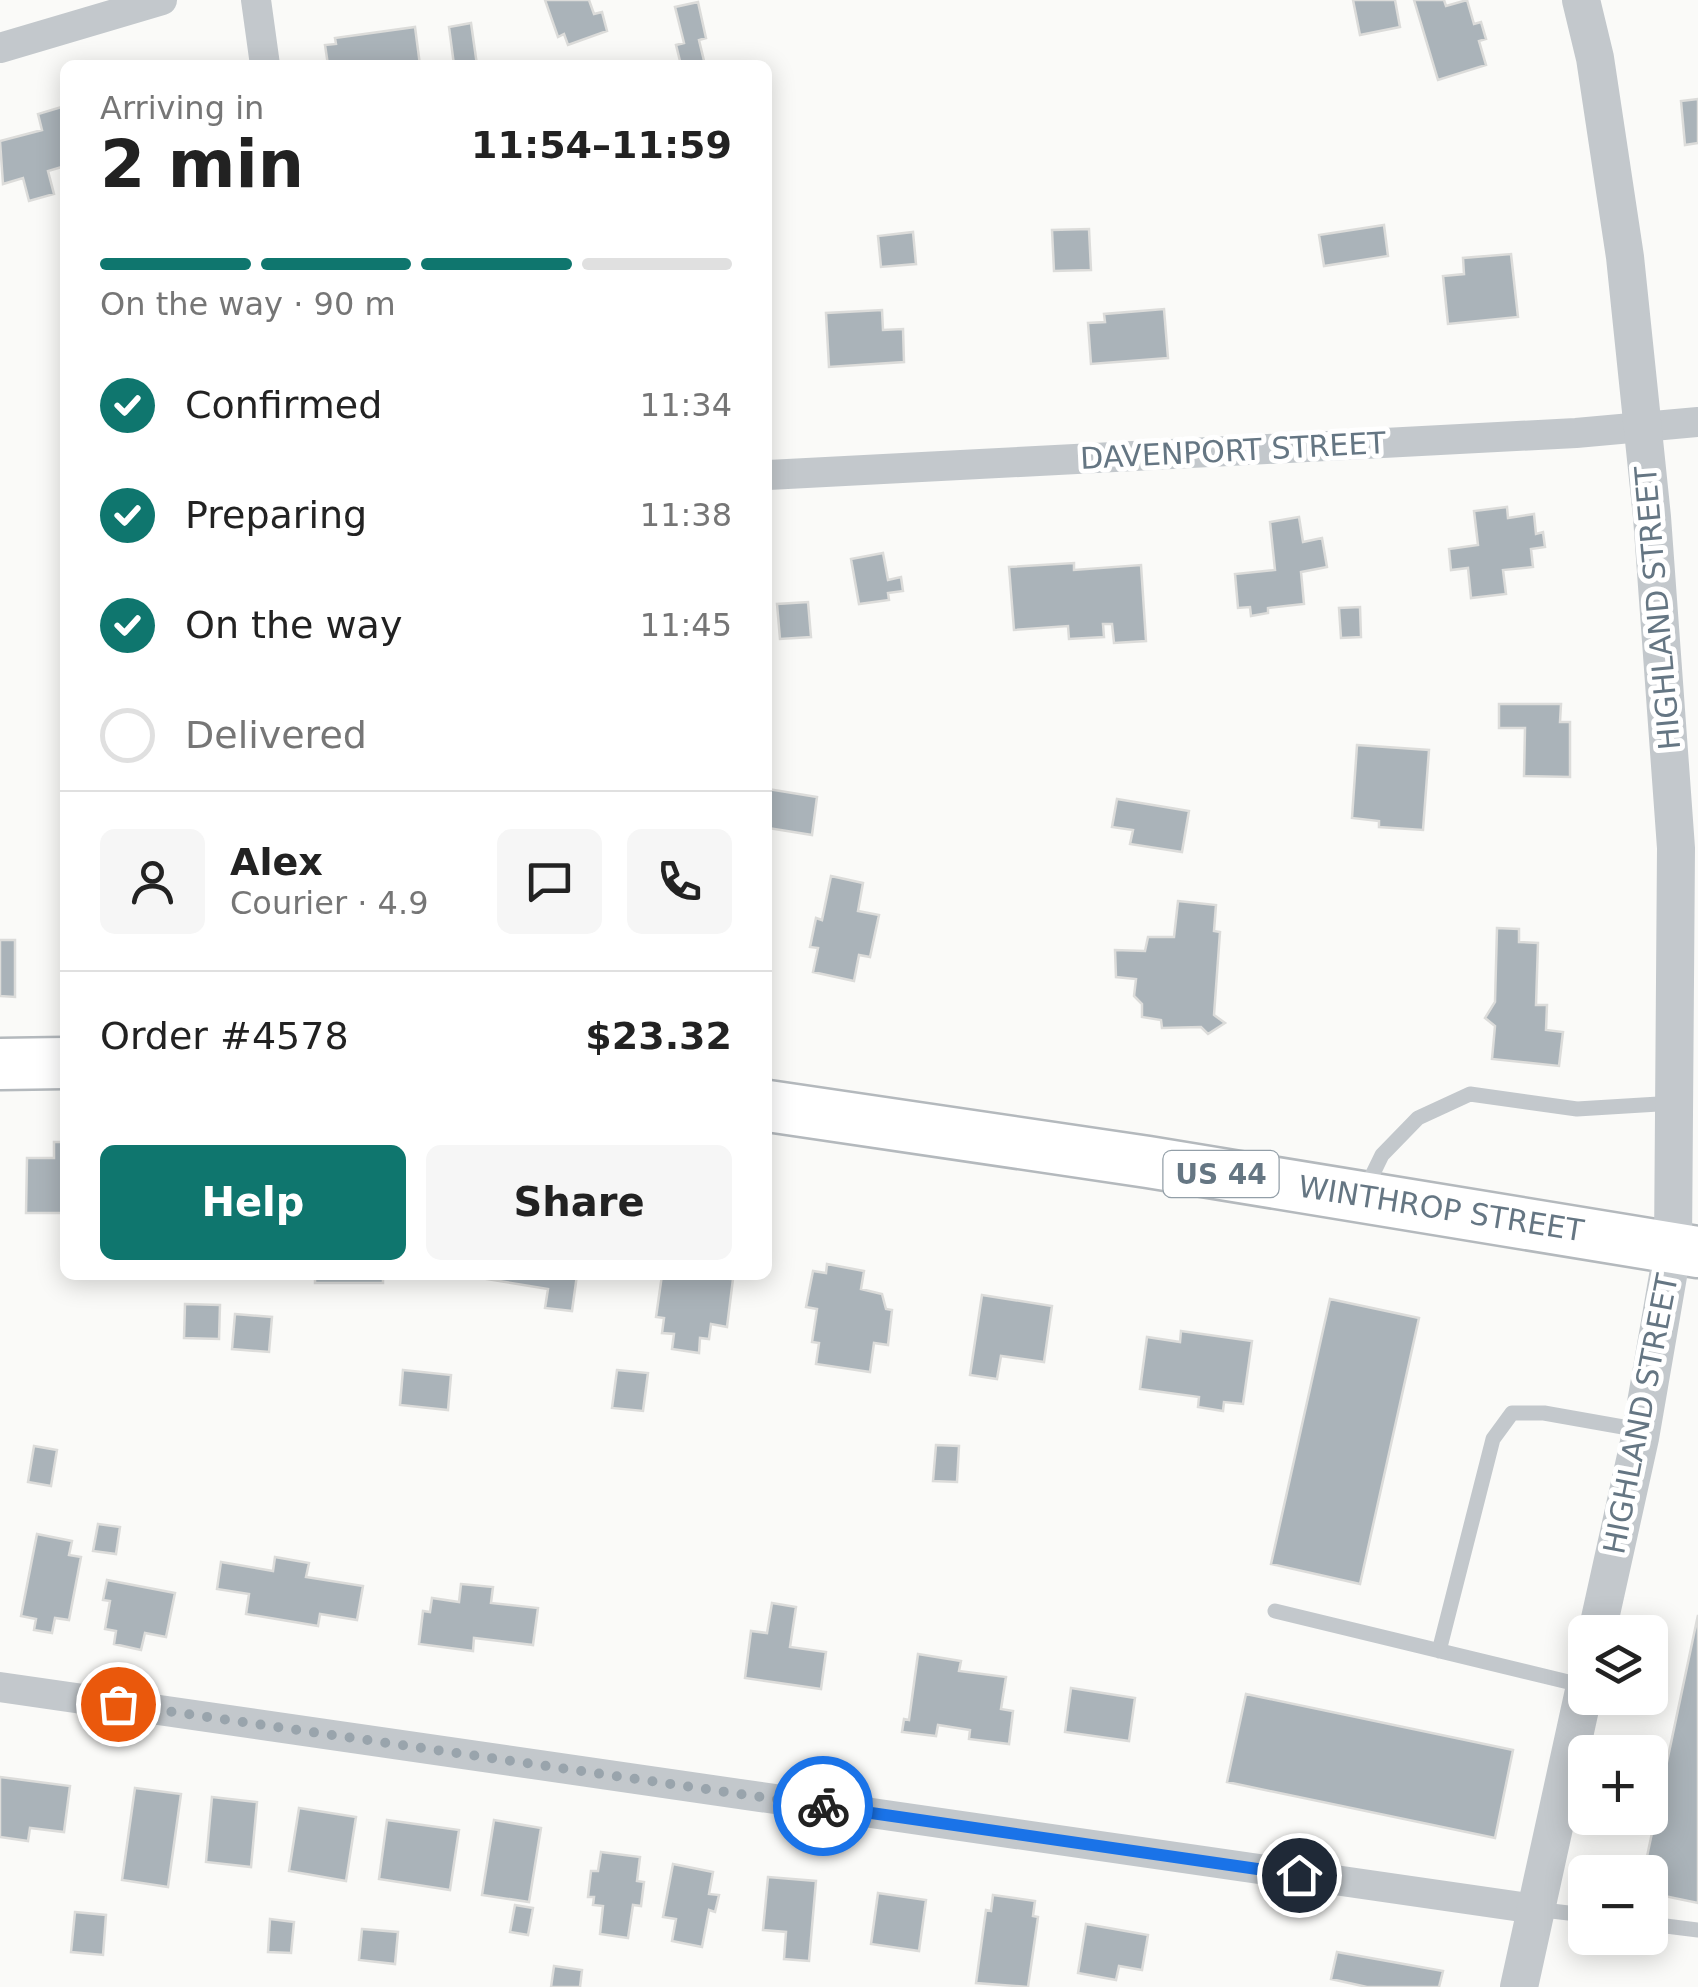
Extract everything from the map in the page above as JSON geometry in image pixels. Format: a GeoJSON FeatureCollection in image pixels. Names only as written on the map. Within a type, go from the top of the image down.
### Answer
{"type":"FeatureCollection","features":[{"type":"Feature","properties":{"kind":"highway"},"geometry":{"type":"LineString","coordinates":[[0,1064],[60,1062]]}},
{"type":"Feature","properties":{"kind":"highway","name":"WINTHROP STREET"},"geometry":{"type":"LineString","coordinates":[[772,1107],[1362,1196],[1686,1250]]}},
{"type":"Feature","properties":{"kind":"street"},"geometry":{"type":"LineString","coordinates":[[0,48],[162,0]]}},
{"type":"Feature","properties":{"kind":"street"},"geometry":{"type":"LineString","coordinates":[[256,0],[264,60]]}},
{"type":"Feature","properties":{"kind":"street","name":"HIGHLAND STREET"},"geometry":{"type":"LineString","coordinates":[[1581,0],[1609,147],[1643,429],[1676,848],[1675,1104],[1686,1250],[1601,1615]]}},
{"type":"Feature","properties":{"kind":"street","name":"DAVENPORT STREET"},"geometry":{"type":"LineString","coordinates":[[772,476],[1643,429],[1698,422]]}},
{"type":"Feature","properties":{"kind":"street"},"geometry":{"type":"LineString","coordinates":[[0,1688],[1535,1909]]}},
{"type":"Feature","properties":{"kind":"street"},"geometry":{"type":"LineString","coordinates":[[1518,1987],[1578,1715]]}},
{"type":"Feature","properties":{"kind":"lane"},"geometry":{"type":"LineString","coordinates":[[1362,1196],[1382,1155],[1418,1118],[1470,1094],[1577,1109],[1675,1104]]}},
{"type":"Feature","properties":{"kind":"lane"},"geometry":{"type":"LineString","coordinates":[[1439,1651],[1492,1439],[1512,1413],[1544,1412],[1641,1430]]}},
{"type":"Feature","properties":{"kind":"lane"},"geometry":{"type":"LineString","coordinates":[[1276,1611],[1568,1682]]}},
{"type":"Feature","properties":{"kind":"lane"},"geometry":{"type":"LineString","coordinates":[[1535,1909],[1568,1914]]}},
{"type":"Feature","properties":{"kind":"lane"},"geometry":{"type":"LineString","coordinates":[[1668,1926],[1698,1930]]}},
{"type":"Feature","properties":{"kind":"building"},"geometry":{"type":"Polygon","coordinates":[[[545,0],[589,0],[594,14],[602,12],[607,31],[568,45],[564,34],[558,37],[545,0]]]}},
{"type":"Feature","properties":{"kind":"building"},"geometry":{"type":"Polygon","coordinates":[[[1353,0],[1395,0],[1400,27],[1360,35],[1353,0]]]}},
{"type":"Feature","properties":{"kind":"building"},"geometry":{"type":"Polygon","coordinates":[[[1414,0],[1444,0],[1446,6],[1467,0],[1474,24],[1481,22],[1486,39],[1479,41],[1486,65],[1438,80],[1414,0]]]}},
{"type":"Feature","properties":{"kind":"building"},"geometry":{"type":"Polygon","coordinates":[[[698,2],[706,38],[699,40],[704,60],[680,60],[676,45],[684,43],[675,7],[698,2]]]}},
{"type":"Feature","properties":{"kind":"building"},"geometry":{"type":"Polygon","coordinates":[[[471,23],[476,60],[453,60],[449,27],[471,23]]]}},
{"type":"Feature","properties":{"kind":"building"},"geometry":{"type":"Polygon","coordinates":[[[415,27],[419,60],[327,60],[325,45],[336,44],[335,38],[415,27]]]}},
{"type":"Feature","properties":{"kind":"building"},"geometry":{"type":"Polygon","coordinates":[[[1698,99],[1698,143],[1685,145],[1681,101],[1698,99]]]}},
{"type":"Feature","properties":{"kind":"building"},"geometry":{"type":"Polygon","coordinates":[[[60,107],[60,167],[48,171],[54,194],[29,201],[23,178],[3,184],[0,141],[42,130],[38,114],[60,107]]]}},
{"type":"Feature","properties":{"kind":"building"},"geometry":{"type":"Polygon","coordinates":[[[1384,225],[1388,256],[1324,266],[1319,235],[1384,225]]]}},
{"type":"Feature","properties":{"kind":"building"},"geometry":{"type":"Polygon","coordinates":[[[1089,229],[1091,270],[1054,271],[1052,230],[1089,229]]]}},
{"type":"Feature","properties":{"kind":"building"},"geometry":{"type":"Polygon","coordinates":[[[913,232],[916,264],[881,267],[878,236],[913,232]]]}},
{"type":"Feature","properties":{"kind":"building"},"geometry":{"type":"Polygon","coordinates":[[[1511,254],[1518,317],[1448,324],[1443,276],[1464,274],[1463,258],[1511,254]]]}},
{"type":"Feature","properties":{"kind":"building"},"geometry":{"type":"Polygon","coordinates":[[[1164,309],[1168,358],[1091,364],[1088,323],[1105,322],[1104,314],[1164,309]]]}},
{"type":"Feature","properties":{"kind":"building"},"geometry":{"type":"Polygon","coordinates":[[[882,310],[883,330],[903,329],[904,362],[829,367],[826,313],[882,310]]]}},
{"type":"Feature","properties":{"kind":"building"},"geometry":{"type":"Polygon","coordinates":[[[1507,507],[1508,518],[1534,514],[1536,534],[1543,532],[1545,547],[1531,549],[1533,567],[1503,570],[1506,594],[1471,598],[1468,568],[1451,570],[1449,549],[1478,545],[1474,511],[1507,507]]]}},
{"type":"Feature","properties":{"kind":"building"},"geometry":{"type":"Polygon","coordinates":[[[1299,517],[1303,542],[1322,538],[1327,567],[1301,572],[1304,604],[1268,608],[1268,613],[1251,616],[1250,607],[1238,608],[1235,574],[1275,570],[1270,522],[1299,517]]]}},
{"type":"Feature","properties":{"kind":"building"},"geometry":{"type":"Polygon","coordinates":[[[883,553],[888,580],[901,577],[903,591],[888,593],[889,600],[859,604],[851,559],[883,553]]]}},
{"type":"Feature","properties":{"kind":"building"},"geometry":{"type":"Polygon","coordinates":[[[1074,563],[1074,570],[1141,565],[1146,641],[1114,643],[1112,624],[1103,624],[1104,637],[1069,639],[1068,626],[1014,630],[1009,567],[1074,563]]]}},
{"type":"Feature","properties":{"kind":"building"},"geometry":{"type":"Polygon","coordinates":[[[808,602],[811,637],[780,639],[777,604],[808,602]]]}},
{"type":"Feature","properties":{"kind":"building"},"geometry":{"type":"Polygon","coordinates":[[[1360,607],[1361,637],[1341,638],[1339,608],[1360,607]]]}},
{"type":"Feature","properties":{"kind":"building"},"geometry":{"type":"Polygon","coordinates":[[[1499,704],[1561,704],[1560,722],[1570,722],[1570,777],[1524,776],[1525,728],[1499,728],[1499,704]]]}},
{"type":"Feature","properties":{"kind":"building"},"geometry":{"type":"Polygon","coordinates":[[[1357,745],[1429,750],[1423,830],[1379,827],[1379,821],[1352,818],[1357,745]]]}},
{"type":"Feature","properties":{"kind":"building"},"geometry":{"type":"Polygon","coordinates":[[[772,790],[817,797],[812,835],[772,829],[772,790]]]}},
{"type":"Feature","properties":{"kind":"building"},"geometry":{"type":"Polygon","coordinates":[[[1117,799],[1189,811],[1182,852],[1130,844],[1133,830],[1112,827],[1117,799]]]}},
{"type":"Feature","properties":{"kind":"building"},"geometry":{"type":"Polygon","coordinates":[[[831,876],[863,883],[858,911],[879,915],[870,957],[859,955],[854,981],[813,972],[818,948],[810,947],[816,918],[822,920],[831,876]]]}},
{"type":"Feature","properties":{"kind":"building"},"geometry":{"type":"Polygon","coordinates":[[[1178,901],[1216,905],[1214,931],[1220,932],[1214,1015],[1225,1023],[1208,1034],[1201,1027],[1162,1028],[1161,1020],[1142,1017],[1142,1004],[1134,996],[1136,979],[1116,977],[1115,950],[1145,951],[1148,937],[1174,937],[1178,901]]]}},
{"type":"Feature","properties":{"kind":"building"},"geometry":{"type":"Polygon","coordinates":[[[1497,928],[1519,929],[1519,942],[1538,943],[1536,1005],[1547,1005],[1546,1030],[1563,1032],[1559,1066],[1492,1059],[1495,1026],[1485,1018],[1495,1002],[1497,928]]]}},
{"type":"Feature","properties":{"kind":"building"},"geometry":{"type":"Polygon","coordinates":[[[0,940],[15,940],[15,997],[0,996],[0,940]]]}},
{"type":"Feature","properties":{"kind":"building"},"geometry":{"type":"Polygon","coordinates":[[[54,1142],[60,1142],[60,1213],[26,1213],[27,1158],[54,1158],[54,1142]]]}},
{"type":"Feature","properties":{"kind":"building"},"geometry":{"type":"Polygon","coordinates":[[[827,1264],[864,1271],[861,1289],[882,1294],[886,1309],[892,1310],[888,1345],[874,1343],[870,1372],[816,1364],[819,1343],[812,1342],[817,1309],[806,1307],[813,1271],[826,1273],[827,1264]]]}},
{"type":"Feature","properties":{"kind":"building"},"geometry":{"type":"Polygon","coordinates":[[[315,1280],[383,1280],[383,1283],[315,1280]]]}},
{"type":"Feature","properties":{"kind":"building"},"geometry":{"type":"Polygon","coordinates":[[[493,1280],[576,1280],[572,1311],[545,1308],[548,1289],[493,1280]]]}},
{"type":"Feature","properties":{"kind":"building"},"geometry":{"type":"Polygon","coordinates":[[[661,1280],[733,1280],[727,1327],[711,1324],[709,1339],[700,1338],[699,1353],[672,1349],[674,1334],[662,1333],[664,1318],[656,1317],[661,1280]]]}},
{"type":"Feature","properties":{"kind":"building"},"geometry":{"type":"Polygon","coordinates":[[[982,1295],[1052,1306],[1044,1362],[1001,1356],[997,1379],[970,1375],[982,1295]]]}},
{"type":"Feature","properties":{"kind":"building"},"geometry":{"type":"Polygon","coordinates":[[[1330,1299],[1419,1318],[1360,1584],[1271,1564],[1330,1299]]]}},
{"type":"Feature","properties":{"kind":"building"},"geometry":{"type":"Polygon","coordinates":[[[185,1304],[220,1305],[219,1339],[184,1338],[185,1304]]]}},
{"type":"Feature","properties":{"kind":"building"},"geometry":{"type":"Polygon","coordinates":[[[235,1314],[272,1317],[269,1352],[232,1349],[235,1314]]]}},
{"type":"Feature","properties":{"kind":"building"},"geometry":{"type":"Polygon","coordinates":[[[1181,1331],[1252,1341],[1243,1404],[1224,1402],[1223,1411],[1198,1407],[1199,1397],[1140,1389],[1147,1337],[1180,1342],[1181,1331]]]}},
{"type":"Feature","properties":{"kind":"building"},"geometry":{"type":"Polygon","coordinates":[[[403,1370],[451,1375],[448,1410],[400,1405],[403,1370]]]}},
{"type":"Feature","properties":{"kind":"building"},"geometry":{"type":"Polygon","coordinates":[[[617,1370],[648,1373],[643,1411],[612,1408],[617,1370]]]}},
{"type":"Feature","properties":{"kind":"building"},"geometry":{"type":"Polygon","coordinates":[[[936,1445],[959,1446],[957,1482],[933,1481],[936,1445]]]}},
{"type":"Feature","properties":{"kind":"building"},"geometry":{"type":"Polygon","coordinates":[[[34,1446],[57,1450],[51,1486],[28,1482],[34,1446]]]}},
{"type":"Feature","properties":{"kind":"building"},"geometry":{"type":"Polygon","coordinates":[[[98,1524],[120,1527],[116,1554],[93,1551],[98,1524]]]}},
{"type":"Feature","properties":{"kind":"building"},"geometry":{"type":"Polygon","coordinates":[[[37,1534],[72,1541],[69,1555],[81,1557],[69,1620],[55,1618],[52,1633],[34,1630],[36,1619],[21,1616],[37,1534]]]}},
{"type":"Feature","properties":{"kind":"building"},"geometry":{"type":"Polygon","coordinates":[[[275,1557],[309,1563],[306,1577],[363,1586],[357,1620],[320,1614],[318,1626],[246,1614],[249,1594],[217,1589],[221,1562],[273,1571],[275,1557]]]}},
{"type":"Feature","properties":{"kind":"building"},"geometry":{"type":"Polygon","coordinates":[[[107,1580],[175,1593],[166,1637],[145,1633],[141,1650],[114,1644],[116,1631],[105,1629],[110,1601],[103,1600],[107,1580]]]}},
{"type":"Feature","properties":{"kind":"building"},"geometry":{"type":"Polygon","coordinates":[[[461,1584],[493,1587],[491,1603],[538,1608],[533,1645],[474,1638],[473,1651],[419,1644],[423,1611],[430,1612],[432,1598],[459,1602],[461,1584]]]}},
{"type":"Feature","properties":{"kind":"building"},"geometry":{"type":"Polygon","coordinates":[[[772,1603],[796,1607],[790,1647],[826,1652],[821,1689],[745,1678],[751,1631],[767,1633],[772,1603]]]}},
{"type":"Feature","properties":{"kind":"building"},"geometry":{"type":"Polygon","coordinates":[[[1698,1615],[1698,1903],[1668,1897],[1668,1855],[1647,1855],[1652,1835],[1668,1835],[1668,1757],[1698,1615]]]}},
{"type":"Feature","properties":{"kind":"building"},"geometry":{"type":"Polygon","coordinates":[[[918,1654],[961,1661],[959,1671],[1006,1677],[1001,1709],[1013,1711],[1009,1744],[969,1739],[970,1730],[938,1725],[936,1736],[902,1732],[904,1719],[909,1720],[918,1654]]]}},
{"type":"Feature","properties":{"kind":"building"},"geometry":{"type":"Polygon","coordinates":[[[1071,1688],[1135,1698],[1129,1741],[1065,1732],[1071,1688]]]}},
{"type":"Feature","properties":{"kind":"building"},"geometry":{"type":"Polygon","coordinates":[[[1246,1694],[1513,1750],[1495,1838],[1227,1782],[1246,1694]]]}},
{"type":"Feature","properties":{"kind":"building"},"geometry":{"type":"Polygon","coordinates":[[[0,1777],[70,1786],[64,1832],[30,1828],[28,1841],[0,1837],[0,1777]]]}},
{"type":"Feature","properties":{"kind":"building"},"geometry":{"type":"Polygon","coordinates":[[[135,1788],[181,1794],[168,1887],[122,1880],[135,1788]]]}},
{"type":"Feature","properties":{"kind":"building"},"geometry":{"type":"Polygon","coordinates":[[[212,1797],[257,1802],[251,1867],[206,1862],[212,1797]]]}},
{"type":"Feature","properties":{"kind":"building"},"geometry":{"type":"Polygon","coordinates":[[[299,1808],[356,1817],[346,1881],[289,1871],[299,1808]]]}},
{"type":"Feature","properties":{"kind":"building"},"geometry":{"type":"Polygon","coordinates":[[[387,1820],[459,1830],[450,1890],[379,1879],[387,1820]]]}},
{"type":"Feature","properties":{"kind":"building"},"geometry":{"type":"Polygon","coordinates":[[[494,1820],[541,1828],[529,1902],[482,1895],[494,1820]]]}},
{"type":"Feature","properties":{"kind":"building"},"geometry":{"type":"Polygon","coordinates":[[[601,1852],[640,1857],[637,1881],[644,1882],[641,1906],[633,1905],[628,1938],[600,1934],[603,1906],[593,1905],[594,1897],[588,1897],[591,1871],[598,1871],[601,1852]]]}},
{"type":"Feature","properties":{"kind":"building"},"geometry":{"type":"Polygon","coordinates":[[[673,1864],[713,1872],[709,1894],[719,1895],[715,1912],[709,1910],[702,1947],[672,1941],[676,1919],[663,1917],[673,1864]]]}},
{"type":"Feature","properties":{"kind":"building"},"geometry":{"type":"Polygon","coordinates":[[[768,1877],[816,1881],[809,1961],[784,1959],[786,1932],[763,1930],[768,1877]]]}},
{"type":"Feature","properties":{"kind":"building"},"geometry":{"type":"Polygon","coordinates":[[[878,1893],[926,1900],[919,1951],[871,1944],[878,1893]]]}},
{"type":"Feature","properties":{"kind":"building"},"geometry":{"type":"Polygon","coordinates":[[[993,1895],[1035,1901],[1033,1916],[1038,1917],[1028,1987],[976,1983],[986,1910],[991,1911],[993,1895]]]}},
{"type":"Feature","properties":{"kind":"building"},"geometry":{"type":"Polygon","coordinates":[[[515,1905],[533,1908],[528,1935],[510,1932],[515,1905]]]}},
{"type":"Feature","properties":{"kind":"building"},"geometry":{"type":"Polygon","coordinates":[[[75,1912],[106,1915],[103,1955],[71,1952],[75,1912]]]}},
{"type":"Feature","properties":{"kind":"building"},"geometry":{"type":"Polygon","coordinates":[[[270,1919],[294,1922],[291,1953],[268,1952],[270,1919]]]}},
{"type":"Feature","properties":{"kind":"building"},"geometry":{"type":"Polygon","coordinates":[[[1086,1924],[1148,1935],[1142,1970],[1119,1966],[1116,1980],[1078,1973],[1086,1924]]]}},
{"type":"Feature","properties":{"kind":"building"},"geometry":{"type":"Polygon","coordinates":[[[362,1929],[398,1932],[395,1964],[359,1960],[362,1929]]]}},
{"type":"Feature","properties":{"kind":"building"},"geometry":{"type":"Polygon","coordinates":[[[1337,1952],[1443,1971],[1439,1987],[1367,1987],[1331,1979],[1337,1952]]]}},
{"type":"Feature","properties":{"kind":"building"},"geometry":{"type":"Polygon","coordinates":[[[554,1966],[582,1970],[580,1987],[551,1987],[554,1966]]]}},
{"type":"Feature","properties":{"kind":"way so far"},"geometry":{"type":"LineString","coordinates":[[118,1704],[823,1806]]}},
{"type":"Feature","properties":{"kind":"route"},"geometry":{"type":"LineString","coordinates":[[823,1806],[1299,1875]]}}]}
